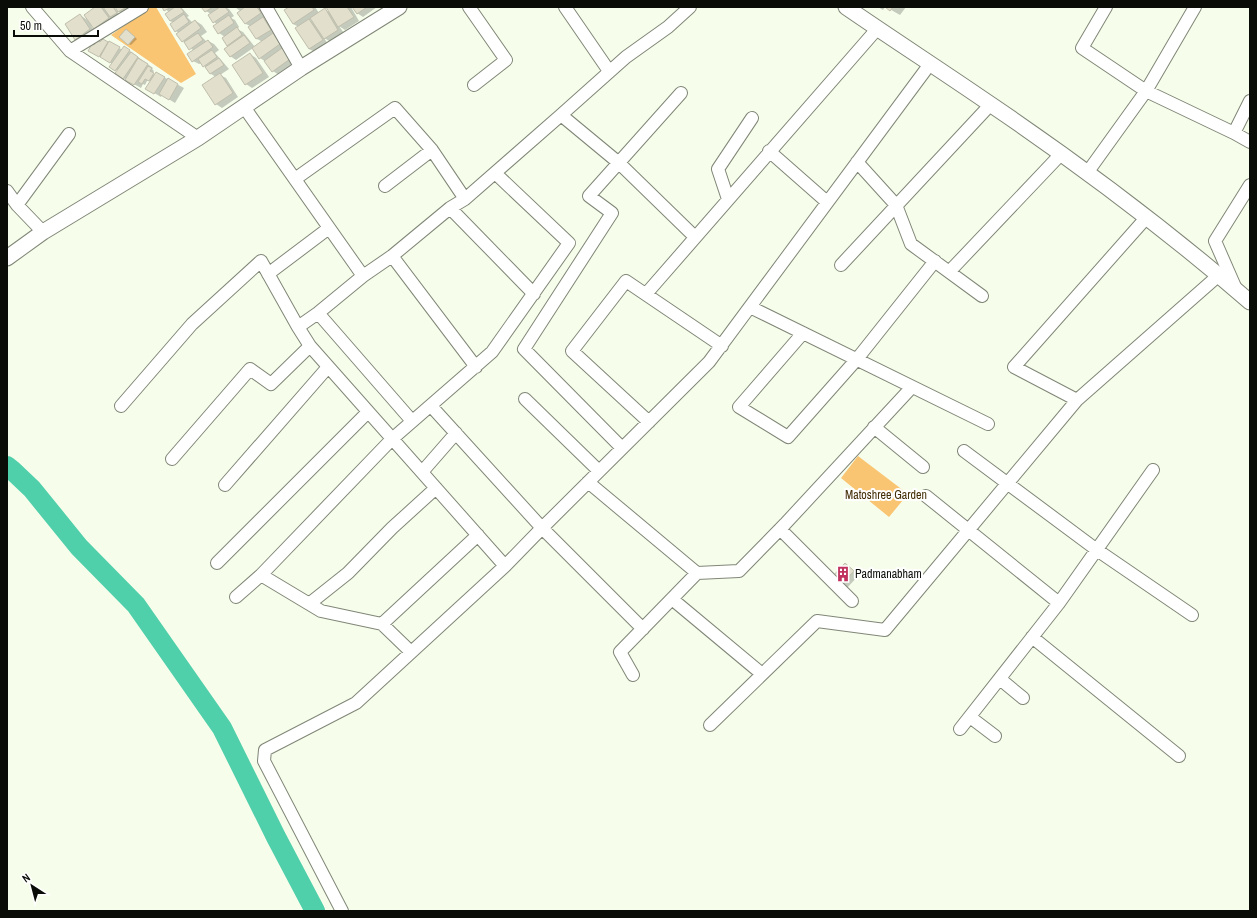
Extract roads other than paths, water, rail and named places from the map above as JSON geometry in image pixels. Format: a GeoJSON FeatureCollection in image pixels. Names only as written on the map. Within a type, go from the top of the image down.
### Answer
{"type":"FeatureCollection","features":[{"type":"Feature","properties":{"kind":"street"},"geometry":{"type":"LineString","coordinates":[[32,7],[70,51],[198,138]]}},
{"type":"Feature","properties":{"kind":"street"},"geometry":{"type":"LineString","coordinates":[[70,51],[142,7]]}},
{"type":"Feature","properties":{"kind":"street"},"geometry":{"type":"LineString","coordinates":[[266,7],[301,68]]}},
{"type":"Feature","properties":{"kind":"street"},"geometry":{"type":"LineString","coordinates":[[7,258],[43,232],[198,138],[301,68],[399,7]]}},
{"type":"Feature","properties":{"kind":"street"},"geometry":{"type":"LineString","coordinates":[[469,7],[506,60],[474,85]]}},
{"type":"Feature","properties":{"kind":"street"},"geometry":{"type":"LineString","coordinates":[[565,7],[609,71]]}},
{"type":"Feature","properties":{"kind":"street"},"geometry":{"type":"LineString","coordinates":[[298,327],[318,313],[363,276],[392,256],[450,208],[465,199],[609,71],[668,27],[690,7]]}},
{"type":"Feature","properties":{"kind":"street"},"geometry":{"type":"LineString","coordinates":[[846,7],[991,104],[1111,189],[1219,275],[1250,302]]}},
{"type":"Feature","properties":{"kind":"street"},"geometry":{"type":"LineString","coordinates":[[1106,7],[1082,48],[1146,91],[1250,142]]}},
{"type":"Feature","properties":{"kind":"street"},"geometry":{"type":"LineString","coordinates":[[1087,173],[1146,91],[1194,7]]}},
{"type":"Feature","properties":{"kind":"street"},"geometry":{"type":"LineString","coordinates":[[646,294],[877,28]]}},
{"type":"Feature","properties":{"kind":"street"},"geometry":{"type":"LineString","coordinates":[[342,911],[264,762],[265,750],[356,703],[505,566],[710,362],[930,64]]}},
{"type":"Feature","properties":{"kind":"street"},"geometry":{"type":"LineString","coordinates":[[622,448],[524,349],[612,213],[589,196],[681,93]]}},
{"type":"Feature","properties":{"kind":"street"},"geometry":{"type":"LineString","coordinates":[[1234,133],[1250,101]]}},
{"type":"Feature","properties":{"kind":"street"},"geometry":{"type":"LineString","coordinates":[[841,265],[991,104]]}},
{"type":"Feature","properties":{"kind":"street"},"geometry":{"type":"LineString","coordinates":[[244,107],[363,276]]}},
{"type":"Feature","properties":{"kind":"street"},"geometry":{"type":"LineString","coordinates":[[295,179],[395,108],[432,150],[465,199]]}},
{"type":"Feature","properties":{"kind":"street"},"geometry":{"type":"LineString","coordinates":[[561,115],[619,162],[696,237]]}},
{"type":"Feature","properties":{"kind":"street"},"geometry":{"type":"LineString","coordinates":[[728,199],[718,169],[752,118]]}},
{"type":"Feature","properties":{"kind":"street"},"geometry":{"type":"LineString","coordinates":[[17,205],[69,134]]}},
{"type":"Feature","properties":{"kind":"street"},"geometry":{"type":"LineString","coordinates":[[385,186],[432,150]]}},
{"type":"Feature","properties":{"kind":"street"},"geometry":{"type":"LineString","coordinates":[[769,151],[827,202]]}},
{"type":"Feature","properties":{"kind":"street"},"geometry":{"type":"LineString","coordinates":[[949,272],[1061,154]]}},
{"type":"Feature","properties":{"kind":"street"},"geometry":{"type":"LineString","coordinates":[[857,162],[896,205],[912,244],[982,296]]}},
{"type":"Feature","properties":{"kind":"street"},"geometry":{"type":"LineString","coordinates":[[236,597],[261,575],[392,439],[412,420],[492,352],[569,243],[495,173]]}},
{"type":"Feature","properties":{"kind":"street"},"geometry":{"type":"LineString","coordinates":[[1236,290],[1215,241],[1250,185]]}},
{"type":"Feature","properties":{"kind":"street"},"geometry":{"type":"LineString","coordinates":[[7,191],[17,205],[43,232]]}},
{"type":"Feature","properties":{"kind":"street"},"geometry":{"type":"LineString","coordinates":[[450,208],[534,294]]}},
{"type":"Feature","properties":{"kind":"street"},"geometry":{"type":"LineString","coordinates":[[1077,400],[1014,367],[1146,218]]}},
{"type":"Feature","properties":{"kind":"street"},"geometry":{"type":"LineString","coordinates":[[268,274],[329,228]]}},
{"type":"Feature","properties":{"kind":"street"},"geometry":{"type":"LineString","coordinates":[[392,256],[476,367]]}},
{"type":"Feature","properties":{"kind":"street"},"geometry":{"type":"LineString","coordinates":[[121,406],[192,324],[261,261],[310,346],[505,566]]}},
{"type":"Feature","properties":{"kind":"street"},"geometry":{"type":"LineString","coordinates":[[804,333],[739,408],[788,437],[856,359],[935,262]]}},
{"type":"Feature","properties":{"kind":"street"},"geometry":{"type":"LineString","coordinates":[[710,725],[817,621],[885,630],[1077,400],[1219,275]]}},
{"type":"Feature","properties":{"kind":"street"},"geometry":{"type":"LineString","coordinates":[[649,422],[572,351],[626,281],[722,346]]}},
{"type":"Feature","properties":{"kind":"street"},"geometry":{"type":"LineString","coordinates":[[750,306],[988,424]]}},
{"type":"Feature","properties":{"kind":"street"},"geometry":{"type":"LineString","coordinates":[[318,313],[412,420]]}},
{"type":"Feature","properties":{"kind":"street"},"geometry":{"type":"LineString","coordinates":[[172,459],[250,369],[271,384],[310,346]]}},
{"type":"Feature","properties":{"kind":"street"},"geometry":{"type":"LineString","coordinates":[[225,485],[328,367]]}},
{"type":"Feature","properties":{"kind":"street"},"geometry":{"type":"LineString","coordinates":[[588,482],[697,573],[739,571],[780,530],[912,387]]}},
{"type":"Feature","properties":{"kind":"street"},"geometry":{"type":"LineString","coordinates":[[525,398],[599,471]]}},
{"type":"Feature","properties":{"kind":"street"},"geometry":{"type":"LineString","coordinates":[[430,406],[542,528],[643,629]]}},
{"type":"Feature","properties":{"kind":"street"},"geometry":{"type":"LineString","coordinates":[[217,562],[368,412]]}},
{"type":"Feature","properties":{"kind":"street"},"geometry":{"type":"LineString","coordinates":[[874,427],[924,466]]}},
{"type":"Feature","properties":{"kind":"street"},"geometry":{"type":"LineString","coordinates":[[422,472],[456,434]]}},
{"type":"Feature","properties":{"kind":"street"},"geometry":{"type":"LineString","coordinates":[[964,451],[1097,550],[1192,615]]}},
{"type":"Feature","properties":{"kind":"street"},"geometry":{"type":"LineString","coordinates":[[960,729],[1059,603],[1153,470]]}},
{"type":"Feature","properties":{"kind":"street"},"geometry":{"type":"LineString","coordinates":[[309,604],[348,573],[392,528],[436,488]]}},
{"type":"Feature","properties":{"kind":"street"},"geometry":{"type":"LineString","coordinates":[[926,496],[1059,603]]}},
{"type":"Feature","properties":{"kind":"street"},"geometry":{"type":"LineString","coordinates":[[780,530],[852,600]]}},
{"type":"Feature","properties":{"kind":"street"},"geometry":{"type":"LineString","coordinates":[[382,624],[478,535]]}},
{"type":"Feature","properties":{"kind":"street"},"geometry":{"type":"LineString","coordinates":[[633,675],[620,652],[697,573]]}},
{"type":"Feature","properties":{"kind":"street"},"geometry":{"type":"LineString","coordinates":[[261,575],[321,611],[382,624],[411,652]]}},
{"type":"Feature","properties":{"kind":"street"},"geometry":{"type":"LineString","coordinates":[[672,599],[762,674]]}},
{"type":"Feature","properties":{"kind":"street"},"geometry":{"type":"LineString","coordinates":[[1032,637],[1179,756]]}},
{"type":"Feature","properties":{"kind":"street"},"geometry":{"type":"LineString","coordinates":[[1000,679],[1023,698]]}},
{"type":"Feature","properties":{"kind":"street"},"geometry":{"type":"LineString","coordinates":[[970,717],[995,736]]}},
{"type":"Feature","properties":{"kind":"waterway"},"geometry":{"type":"LineString","coordinates":[[7,466],[32,489],[79,547],[136,605],[222,728],[276,837],[315,911]]}},
{"type":"Feature","properties":{"kind":"place","name":"Padmanabham"},"geometry":{"type":"Point","coordinates":[843,574]}},
{"type":"Feature","properties":{"kind":"park label","name":"Matoshree Garden"},"geometry":{"type":"Point","coordinates":[886,495]}}]}
